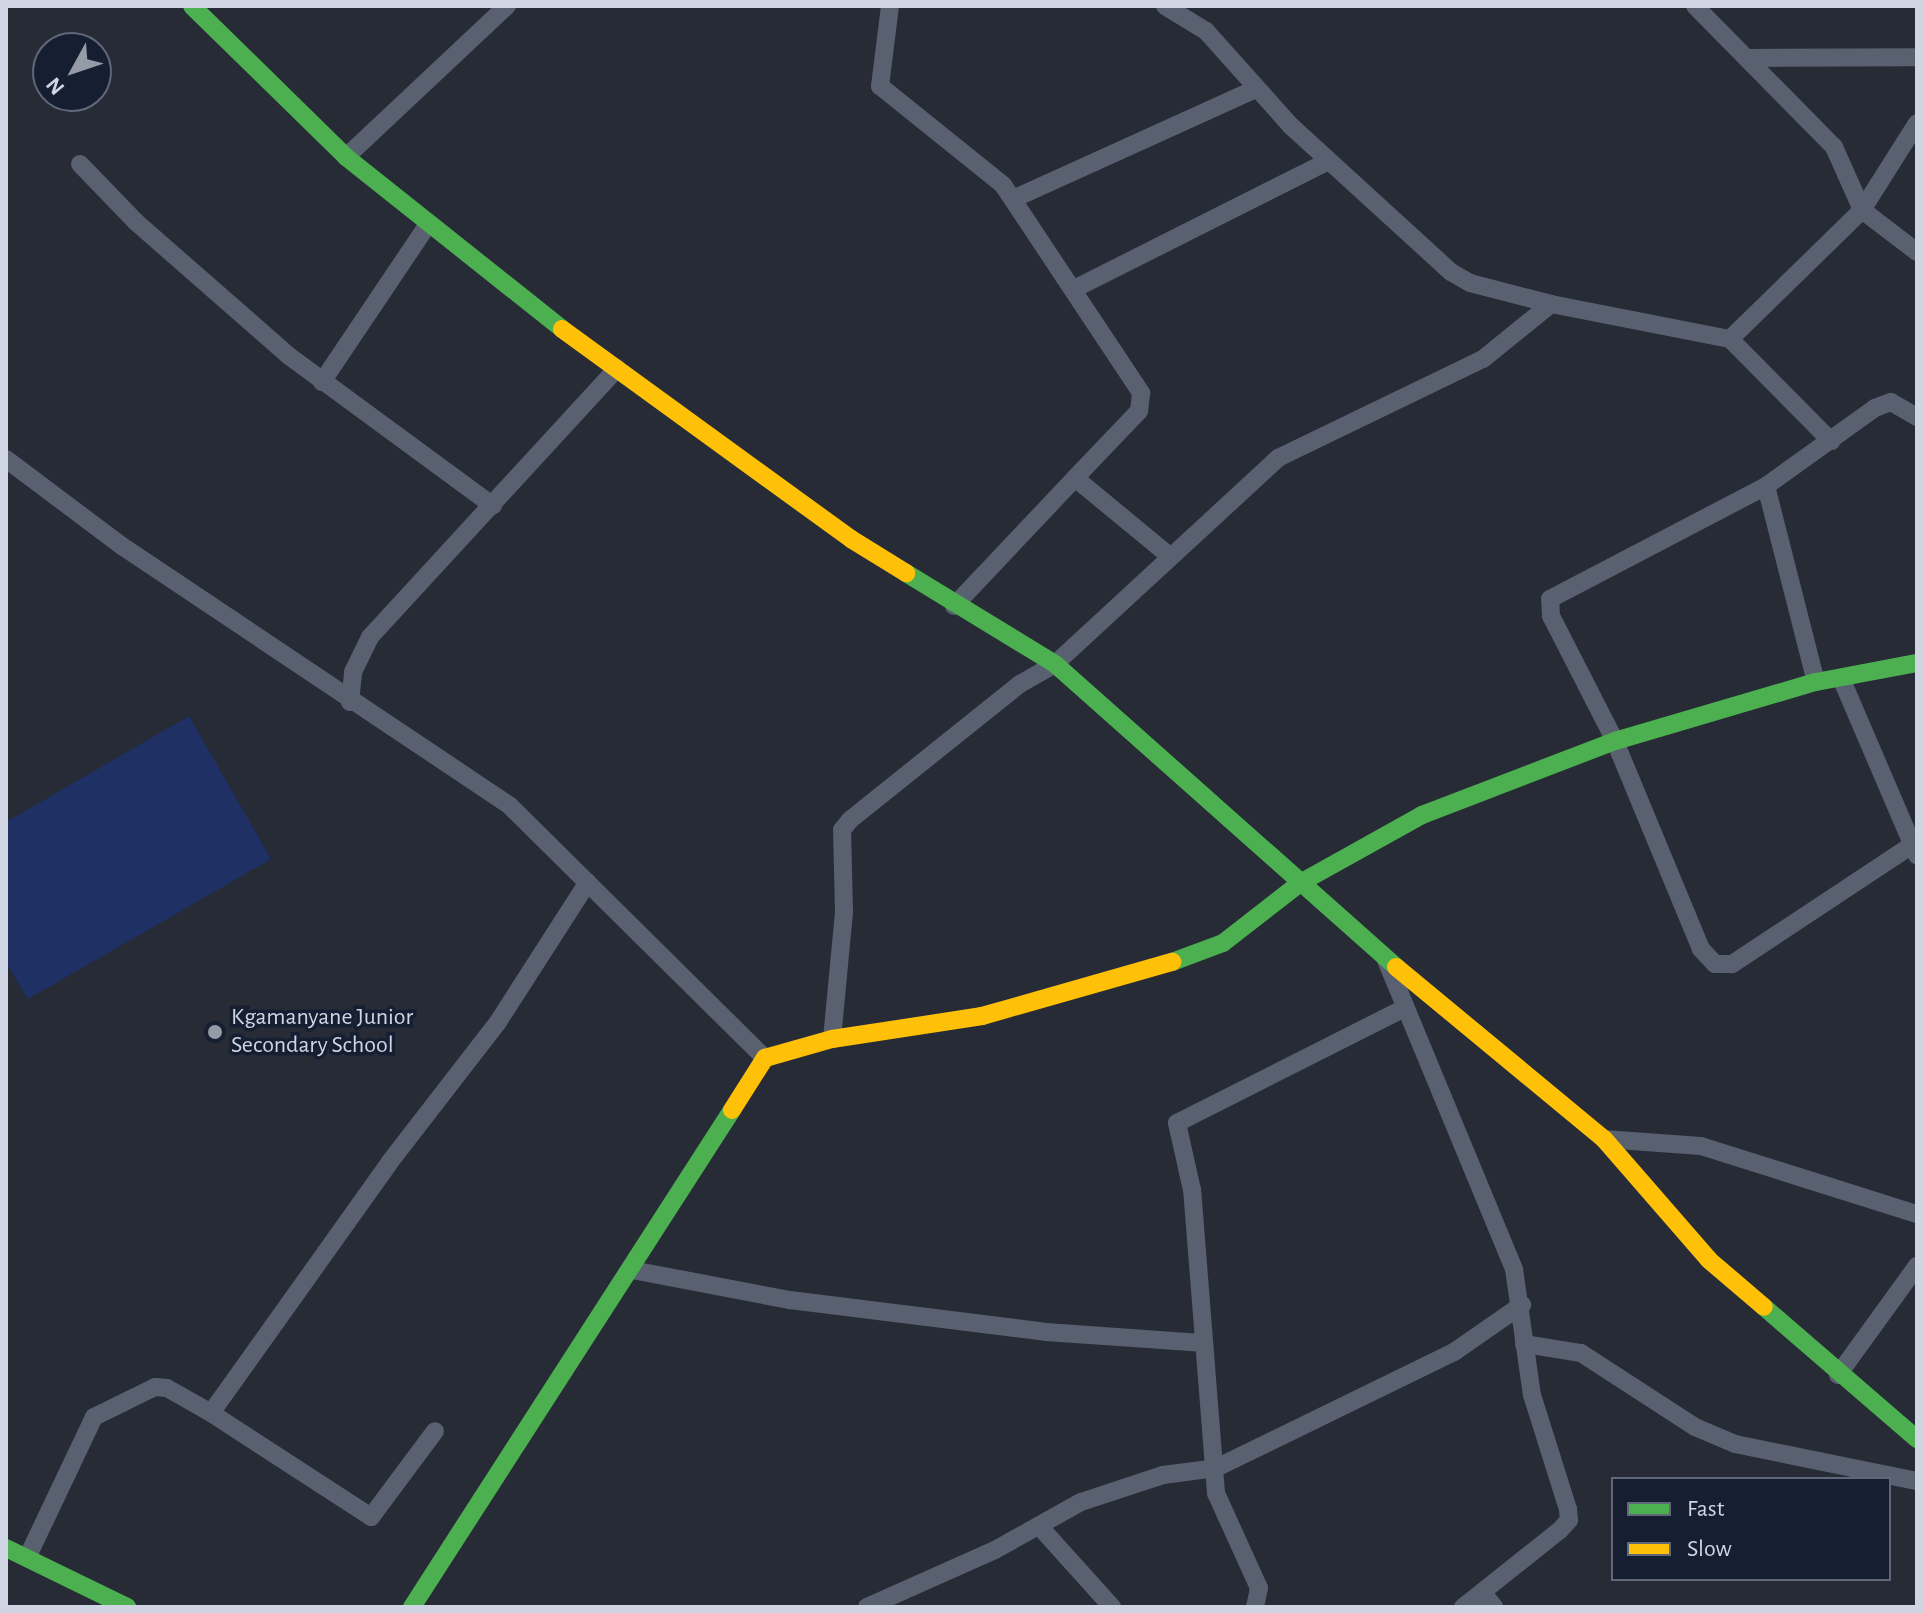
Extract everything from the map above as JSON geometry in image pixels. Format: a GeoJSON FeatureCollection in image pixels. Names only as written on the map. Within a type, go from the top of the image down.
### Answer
{"type":"FeatureCollection","features":[{"type":"Feature","properties":{"kind":"street"},"geometry":{"type":"LineString","coordinates":[[192,6],[346,157],[426,227],[851,539],[954,606],[1055,664],[1384,956],[1604,1139],[1709,1260],[1838,1375],[1917,1439]]}},
{"type":"Feature","properties":{"kind":"street"},"geometry":{"type":"LineString","coordinates":[[346,157],[507,6]]}},
{"type":"Feature","properties":{"kind":"street"},"geometry":{"type":"LineString","coordinates":[[890,6],[880,86],[978,159],[1013,199],[1074,289],[1142,402],[954,606]]}},
{"type":"Feature","properties":{"kind":"street"},"geometry":{"type":"LineString","coordinates":[[1165,6],[1206,31],[1256,89],[1329,161],[1451,272],[1470,283],[1551,304],[1730,339],[1831,441]]}},
{"type":"Feature","properties":{"kind":"street"},"geometry":{"type":"LineString","coordinates":[[1695,6],[1750,58],[1834,147],[1862,210],[1917,252]]}},
{"type":"Feature","properties":{"kind":"street"},"geometry":{"type":"LineString","coordinates":[[1750,58],[1917,57]]}},
{"type":"Feature","properties":{"kind":"street"},"geometry":{"type":"LineString","coordinates":[[1013,199],[1256,89]]}},
{"type":"Feature","properties":{"kind":"street"},"geometry":{"type":"LineString","coordinates":[[1730,339],[1862,210],[1917,123]]}},
{"type":"Feature","properties":{"kind":"street"},"geometry":{"type":"LineString","coordinates":[[1074,289],[1329,161]]}},
{"type":"Feature","properties":{"kind":"street"},"geometry":{"type":"LineString","coordinates":[[80,164],[136,222],[322,382],[493,506]]}},
{"type":"Feature","properties":{"kind":"street"},"geometry":{"type":"LineString","coordinates":[[322,382],[426,227]]}},
{"type":"Feature","properties":{"kind":"street"},"geometry":{"type":"LineString","coordinates":[[832,1039],[844,911],[842,830],[1020,684],[1055,664],[1278,458],[1483,359],[1551,304]]}},
{"type":"Feature","properties":{"kind":"street"},"geometry":{"type":"LineString","coordinates":[[350,702],[353,672],[370,637],[617,368]]}},
{"type":"Feature","properties":{"kind":"street"},"geometry":{"type":"LineString","coordinates":[[1841,678],[1914,850],[1732,964],[1715,964],[1701,949],[1615,741],[1551,616],[1550,599],[1766,486],[1891,402],[1917,417]]}},
{"type":"Feature","properties":{"kind":"street"},"geometry":{"type":"LineString","coordinates":[[6,459],[122,546],[350,702],[509,805],[765,1058]]}},
{"type":"Feature","properties":{"kind":"street"},"geometry":{"type":"LineString","coordinates":[[1075,478],[1171,557]]}},
{"type":"Feature","properties":{"kind":"street"},"geometry":{"type":"LineString","coordinates":[[1766,486],[1816,682]]}},
{"type":"Feature","properties":{"kind":"street"},"geometry":{"type":"LineString","coordinates":[[412,1607],[632,1270],[765,1058],[832,1039],[982,1016],[1185,958],[1223,943],[1300,883],[1422,815],[1615,741],[1816,682],[1917,663]]}},
{"type":"Feature","properties":{"kind":"street"},"geometry":{"type":"LineString","coordinates":[[211,1413],[389,1163],[498,1022],[588,882]]}},
{"type":"Feature","properties":{"kind":"street"},"geometry":{"type":"LineString","coordinates":[[1384,956],[1514,1269],[1522,1305],[1532,1395],[1569,1520],[1463,1607]]}},
{"type":"Feature","properties":{"kind":"street"},"geometry":{"type":"LineString","coordinates":[[1255,1607],[1261,1597],[1259,1588],[1220,1512],[1202,1343],[1192,1190],[1177,1123],[1405,1008]]}},
{"type":"Feature","properties":{"kind":"street"},"geometry":{"type":"LineString","coordinates":[[1604,1139],[1701,1146],[1917,1214]]}},
{"type":"Feature","properties":{"kind":"street"},"geometry":{"type":"LineString","coordinates":[[1838,1375],[1917,1266]]}},
{"type":"Feature","properties":{"kind":"street"},"geometry":{"type":"LineString","coordinates":[[632,1270],[790,1300],[1046,1332],[1202,1343]]}},
{"type":"Feature","properties":{"kind":"street"},"geometry":{"type":"LineString","coordinates":[[867,1607],[1122,1486],[1216,1468],[1454,1352],[1522,1305]]}},
{"type":"Feature","properties":{"kind":"street"},"geometry":{"type":"LineString","coordinates":[[1524,1344],[1581,1353],[1695,1427],[1735,1444],[1917,1481]]}},
{"type":"Feature","properties":{"kind":"street"},"geometry":{"type":"LineString","coordinates":[[28,1556],[94,1417],[155,1387],[167,1388],[211,1413],[366,1516],[375,1514],[435,1431]]}},
{"type":"Feature","properties":{"kind":"street"},"geometry":{"type":"LineString","coordinates":[[1879,1408],[1917,1456]]}},
{"type":"Feature","properties":{"kind":"street"},"geometry":{"type":"LineString","coordinates":[[1040,1527],[1112,1607]]}},
{"type":"Feature","properties":{"kind":"street"},"geometry":{"type":"LineString","coordinates":[[6,1548],[28,1556],[127,1607]]}},
{"type":"Feature","properties":{"kind":"street"},"geometry":{"type":"LineString","coordinates":[[1482,1592],[1494,1607]]}},
{"type":"Feature","properties":{"kind":"shaded area"},"geometry":{"type":"Polygon","coordinates":[[[189,716],[271,859],[28,999],[6,962],[6,822],[189,716]]]}},
{"type":"Feature","properties":{"kind":"traffic: fast"},"geometry":{"type":"LineString","coordinates":[[192,6],[346,157],[562,329]]}},
{"type":"Feature","properties":{"kind":"traffic: fast"},"geometry":{"type":"LineString","coordinates":[[906,573],[1055,664],[1396,967]]}},
{"type":"Feature","properties":{"kind":"traffic: fast"},"geometry":{"type":"LineString","coordinates":[[1172,962],[1223,943],[1300,883],[1422,815],[1615,741],[1816,682],[1917,663]]}},
{"type":"Feature","properties":{"kind":"traffic: fast"},"geometry":{"type":"LineString","coordinates":[[412,1607],[732,1110]]}},
{"type":"Feature","properties":{"kind":"traffic: fast"},"geometry":{"type":"LineString","coordinates":[[1764,1307],[1917,1439]]}},
{"type":"Feature","properties":{"kind":"traffic: fast"},"geometry":{"type":"LineString","coordinates":[[6,1548],[127,1607]]}},
{"type":"Feature","properties":{"kind":"traffic: slow"},"geometry":{"type":"LineString","coordinates":[[562,329],[851,539],[906,573]]}},
{"type":"Feature","properties":{"kind":"traffic: slow"},"geometry":{"type":"LineString","coordinates":[[732,1110],[765,1058],[832,1039],[982,1016],[1172,962]]}},
{"type":"Feature","properties":{"kind":"traffic: slow"},"geometry":{"type":"LineString","coordinates":[[1396,967],[1604,1139],[1709,1260],[1764,1307]]}},
{"type":"Feature","properties":{"kind":"place","name":"Kgamanyane Junior Secondary School"},"geometry":{"type":"Point","coordinates":[215,1032]}}]}
